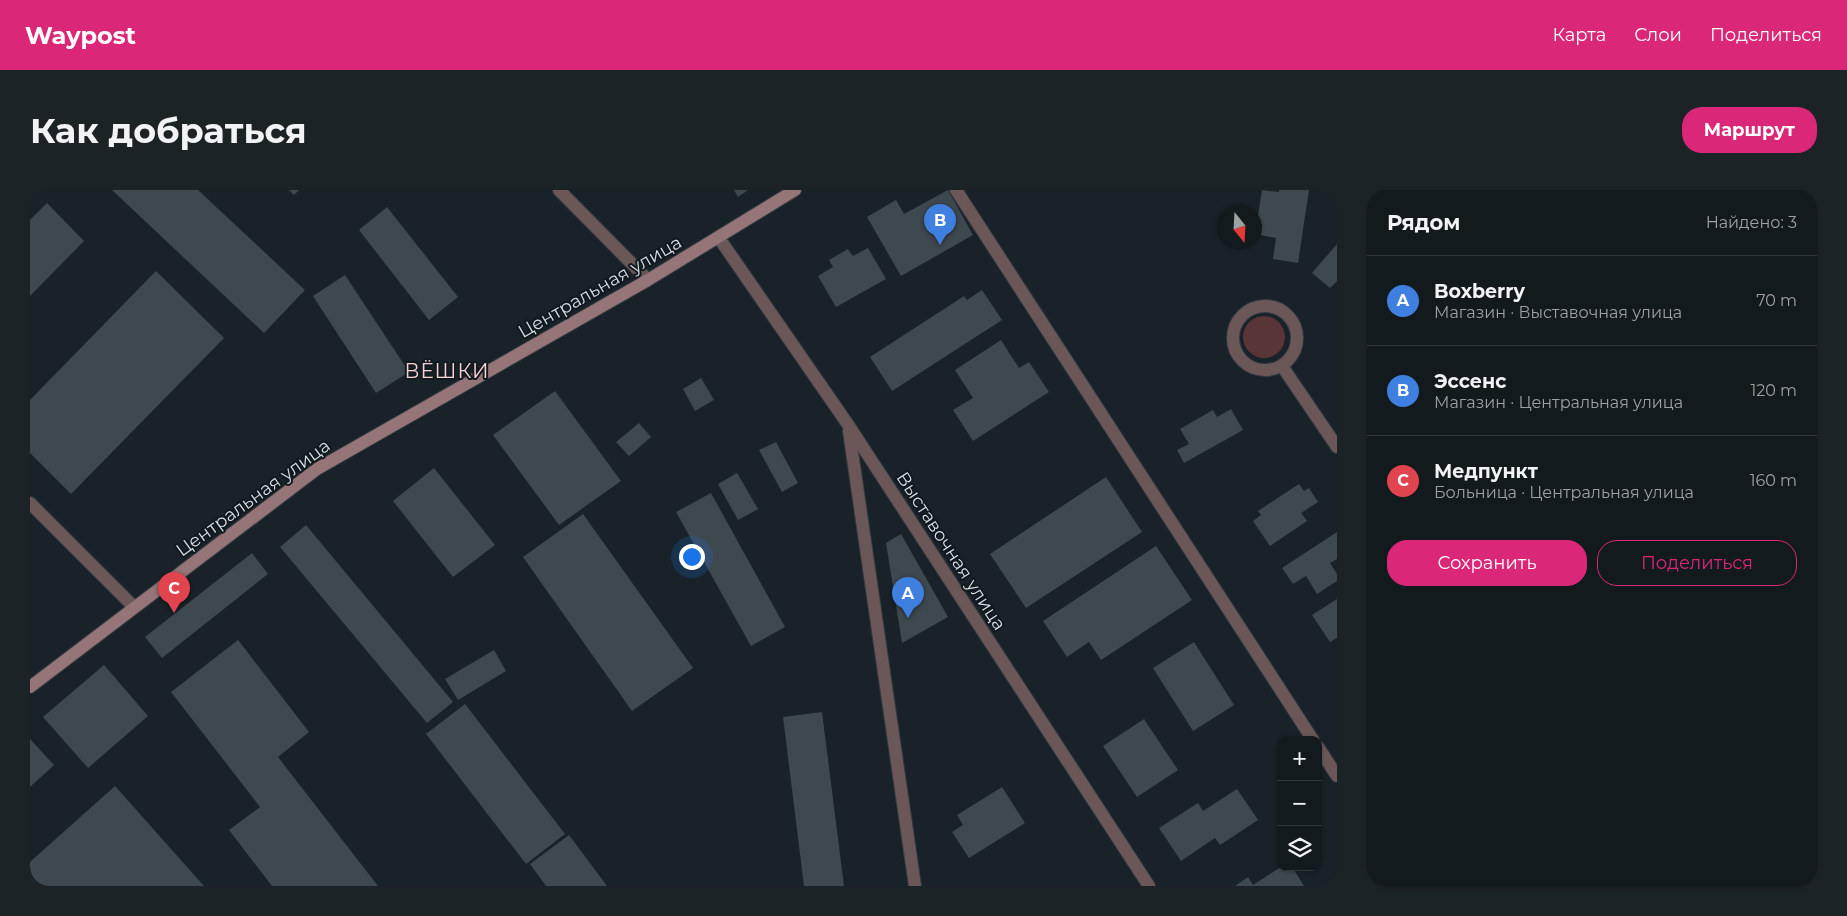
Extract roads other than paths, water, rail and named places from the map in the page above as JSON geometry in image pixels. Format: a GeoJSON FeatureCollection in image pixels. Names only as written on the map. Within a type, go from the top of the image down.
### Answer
{"type":"FeatureCollection","features":[{"type":"Feature","properties":{"kind":"street"},"geometry":{"type":"LineString","coordinates":[[559,190],[648,280]]}},
{"type":"Feature","properties":{"kind":"street","name":"Центральная улица"},"geometry":{"type":"LineString","coordinates":[[30,687],[317,468],[648,280],[720,238],[795,190]]}},
{"type":"Feature","properties":{"kind":"street"},"geometry":{"type":"LineString","coordinates":[[956,190],[1311,736]]}},
{"type":"Feature","properties":{"kind":"street","name":"Выставочная улица"},"geometry":{"type":"LineString","coordinates":[[720,238],[849,426],[1149,886]]}},
{"type":"Feature","properties":{"kind":"street"},"geometry":{"type":"LineString","coordinates":[[1266,306],[1279,309],[1290,317],[1297,329],[1297,343],[1292,356],[1282,366],[1270,370],[1257,369],[1245,363],[1237,353],[1233,341],[1235,328],[1241,316],[1252,309],[1266,306]]}},
{"type":"Feature","properties":{"kind":"street"},"geometry":{"type":"LineString","coordinates":[[1282,366],[1337,447]]}},
{"type":"Feature","properties":{"kind":"street"},"geometry":{"type":"LineString","coordinates":[[849,426],[915,886]]}},
{"type":"Feature","properties":{"kind":"street"},"geometry":{"type":"LineString","coordinates":[[30,503],[134,608]]}},
{"type":"Feature","properties":{"kind":"street"},"geometry":{"type":"LineString","coordinates":[[1322,753],[1337,776]]}},
{"type":"Feature","properties":{"kind":"place","name":"Эссенс"},"geometry":{"type":"Point","coordinates":[940,245]}},
{"type":"Feature","properties":{"kind":"place","name":"Медпункт"},"geometry":{"type":"Point","coordinates":[174,613]}},
{"type":"Feature","properties":{"kind":"place","name":"Boxberry"},"geometry":{"type":"Point","coordinates":[908,618]}},
{"type":"Feature","properties":{"kind":"district","name":"ВЁШКИ"},"geometry":{"type":"Point","coordinates":[447,371]}}]}
